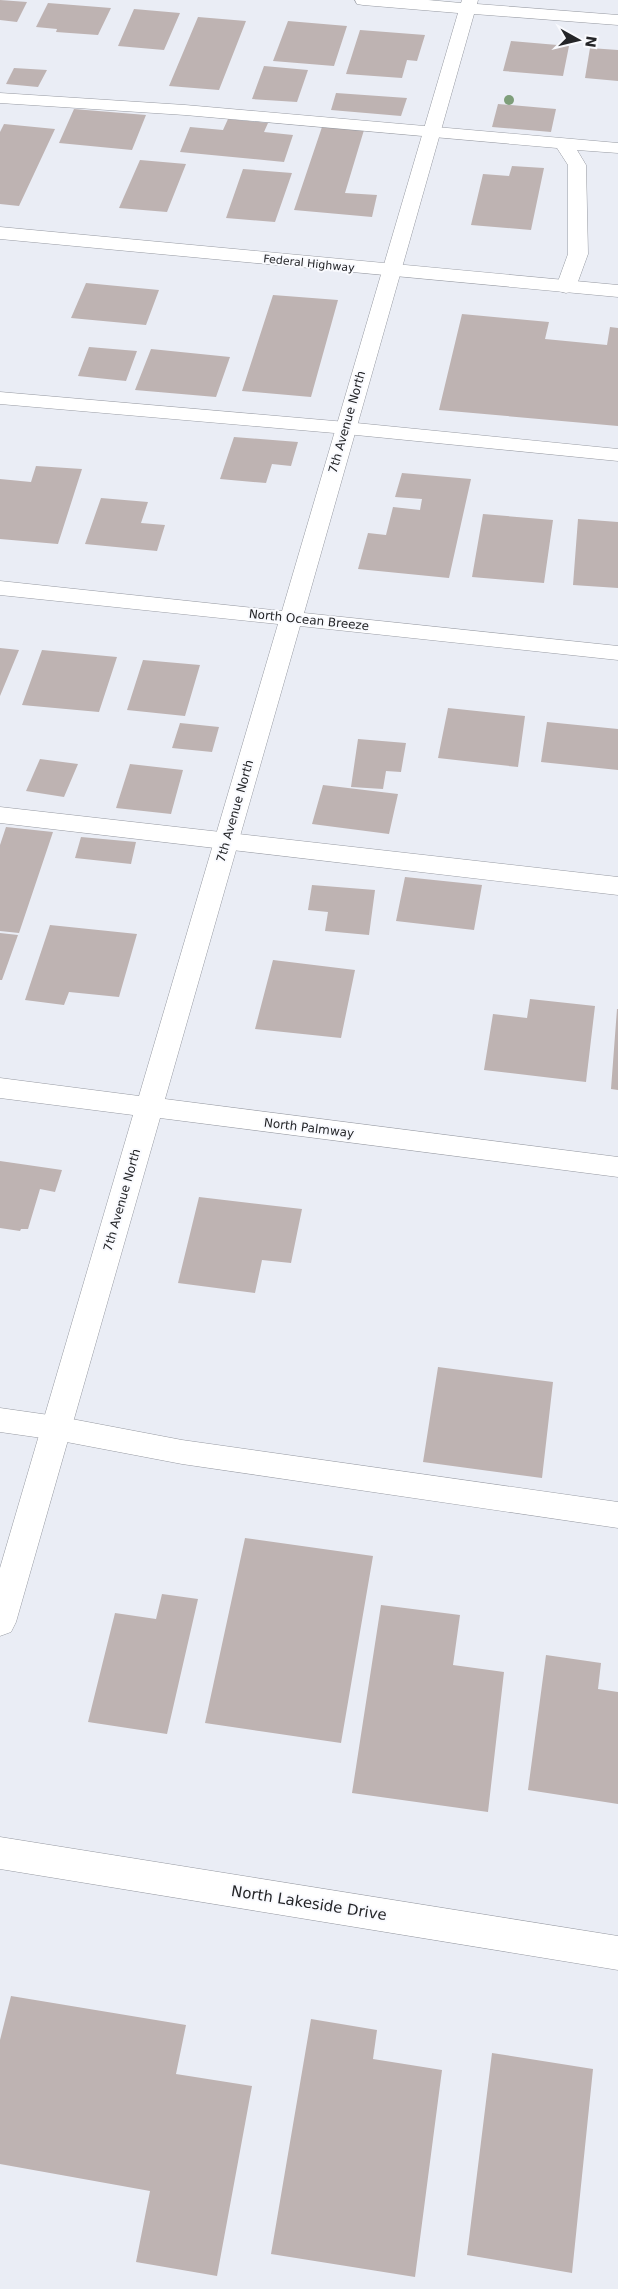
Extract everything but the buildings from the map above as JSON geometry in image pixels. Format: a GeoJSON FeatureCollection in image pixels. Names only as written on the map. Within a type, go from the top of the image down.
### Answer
{"type":"FeatureCollection","features":[{"type":"Feature","properties":{"kind":"street"},"geometry":{"type":"LineString","coordinates":[[363,0],[468,4],[618,20]]}},
{"type":"Feature","properties":{"kind":"street","name":"7th Avenue North"},"geometry":{"type":"LineString","coordinates":[[0,1622],[468,4]]}},
{"type":"Feature","properties":{"kind":"street"},"geometry":{"type":"LineString","coordinates":[[0,98],[185,110],[618,148]]}},
{"type":"Feature","properties":{"kind":"street"},"geometry":{"type":"LineString","coordinates":[[564,144],[577,166],[578,219],[578,254],[566,287]]}},
{"type":"Feature","properties":{"kind":"street","name":"Federal Highway"},"geometry":{"type":"LineString","coordinates":[[0,233],[618,291]]}},
{"type":"Feature","properties":{"kind":"street"},"geometry":{"type":"LineString","coordinates":[[0,398],[346,428],[618,455]]}},
{"type":"Feature","properties":{"kind":"street","name":"North Ocean Breeze"},"geometry":{"type":"LineString","coordinates":[[0,588],[618,653]]}},
{"type":"Feature","properties":{"kind":"street"},"geometry":{"type":"LineString","coordinates":[[0,816],[618,886]]}},
{"type":"Feature","properties":{"kind":"street","name":"North Palmway"},"geometry":{"type":"LineString","coordinates":[[0,1088],[618,1167]]}},
{"type":"Feature","properties":{"kind":"street"},"geometry":{"type":"LineString","coordinates":[[0,1420],[56,1428],[191,1454],[618,1515]]}},
{"type":"Feature","properties":{"kind":"street","name":"North Lakeside Drive"},"geometry":{"type":"LineString","coordinates":[[0,1853],[618,1953]]}}]}
